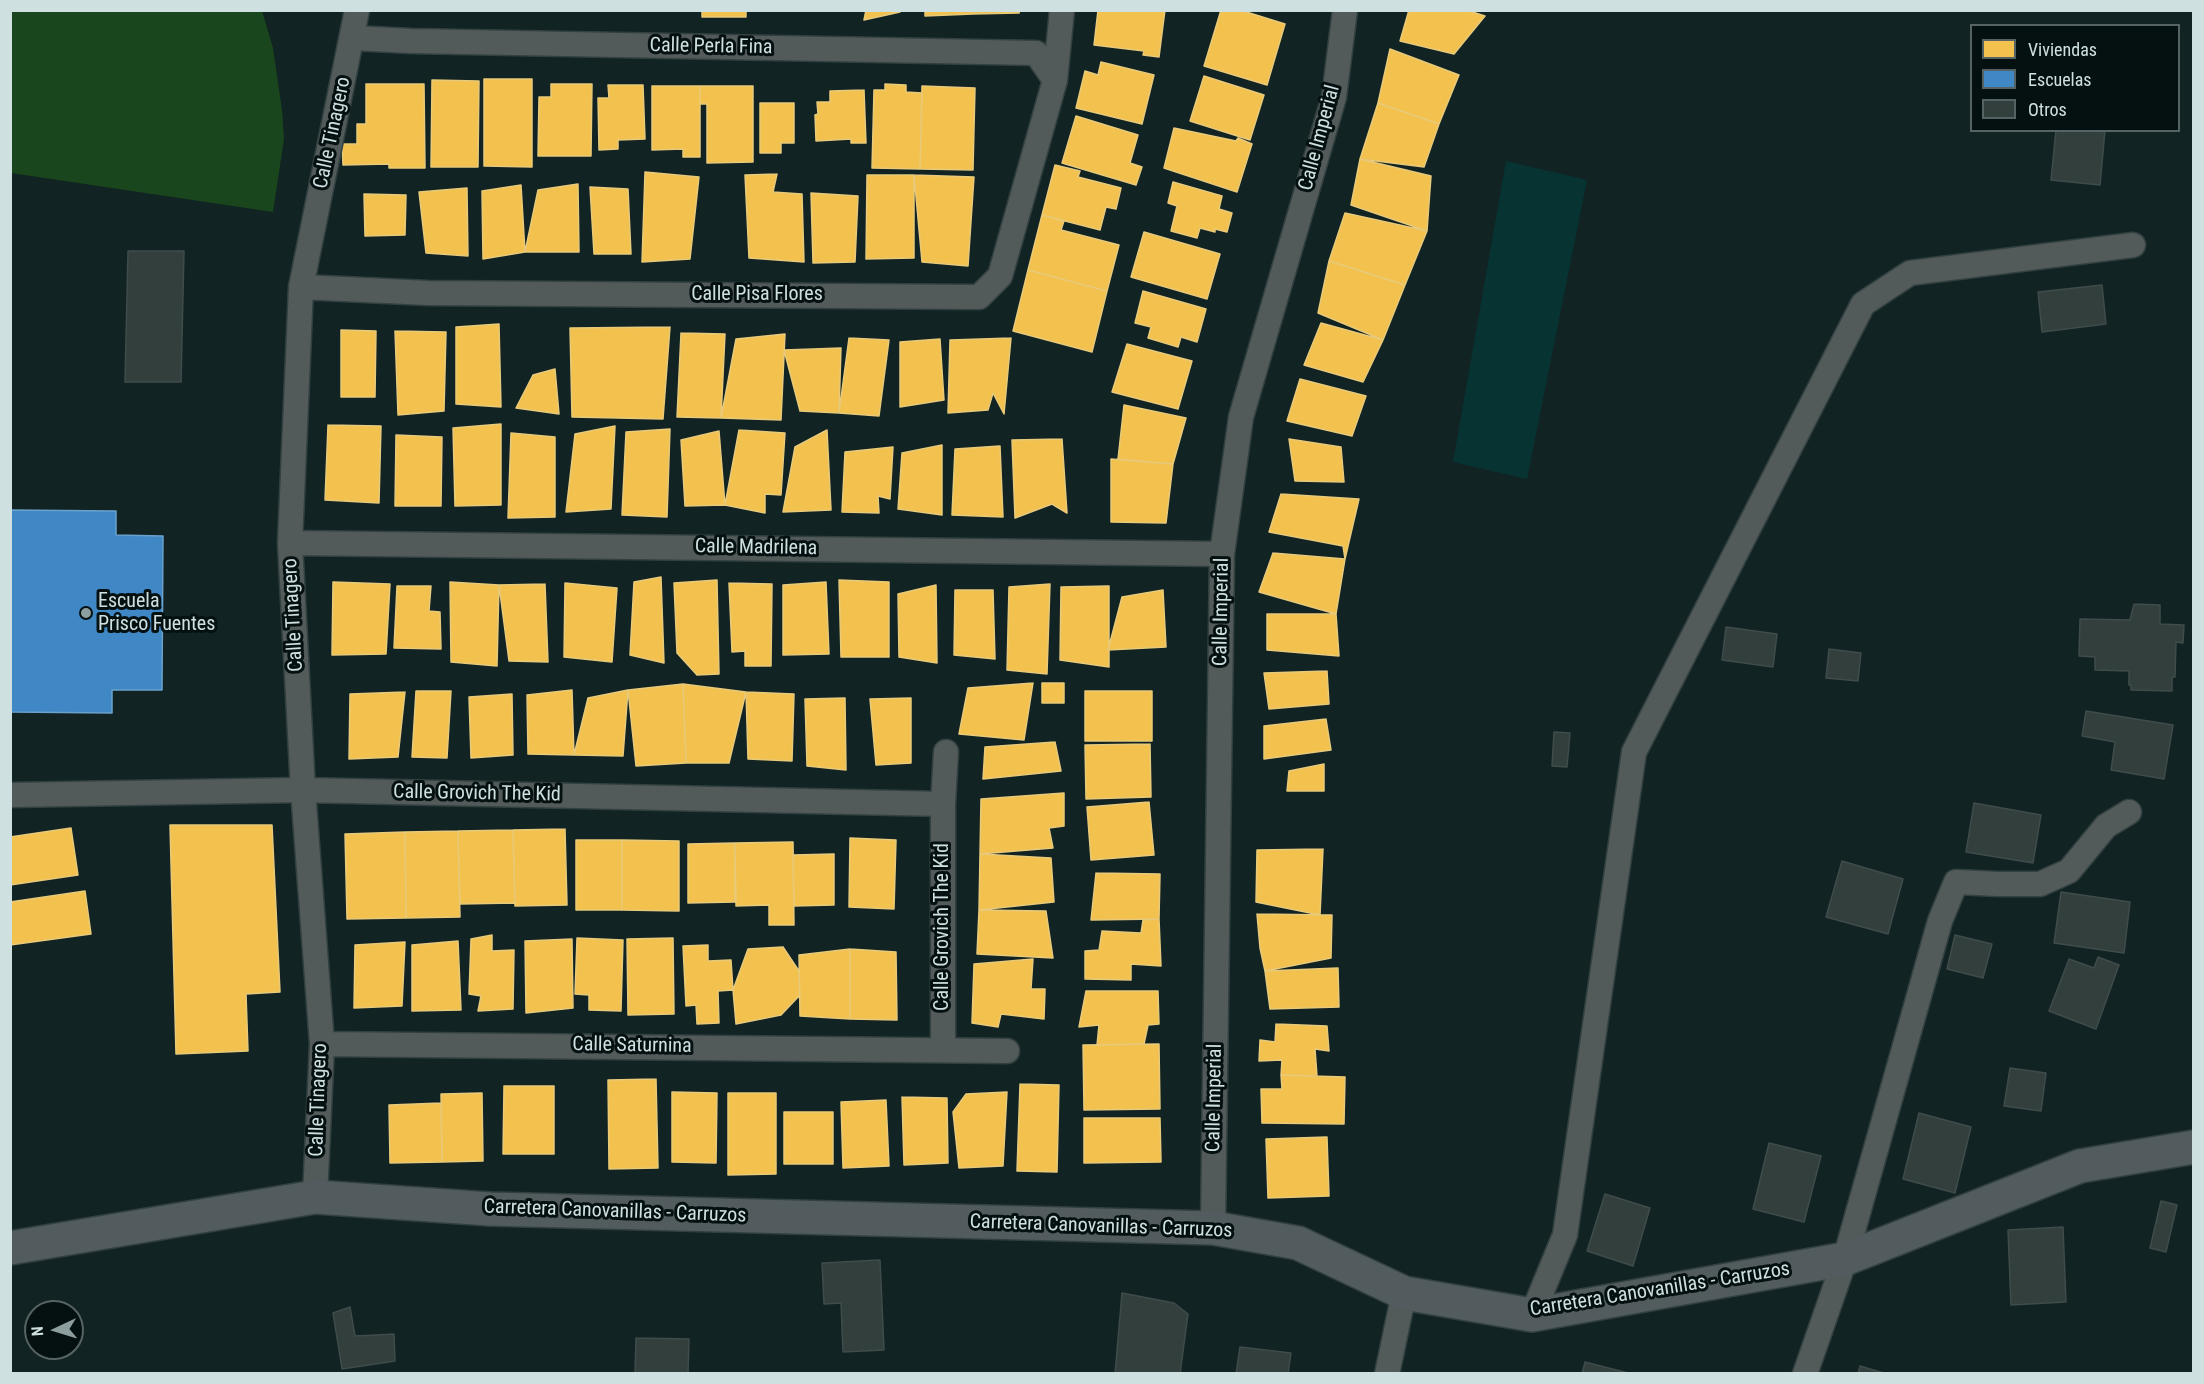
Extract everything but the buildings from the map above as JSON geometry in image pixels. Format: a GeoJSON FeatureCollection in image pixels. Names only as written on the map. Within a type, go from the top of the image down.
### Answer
{"type":"FeatureCollection","features":[{"type":"Feature","properties":{"kind":"street","name":"Calle Tinagero"},"geometry":{"type":"LineString","coordinates":[[315,1197],[322,1044],[303,790],[290,543],[301,287],[357,10]]}},
{"type":"Feature","properties":{"kind":"street","name":"Calle Pisa Flores"},"geometry":{"type":"LineString","coordinates":[[301,287],[428,292],[979,297],[1000,276],[1055,80],[1062,10]]}},
{"type":"Feature","properties":{"kind":"street","name":"Calle Imperial"},"geometry":{"type":"LineString","coordinates":[[1213,1228],[1222,554],[1241,417],[1334,97],[1345,10]]}},
{"type":"Feature","properties":{"kind":"street","name":"Calle Perla Fina"},"geometry":{"type":"LineString","coordinates":[[353,38],[1036,53],[1055,80]]}},
{"type":"Feature","properties":{"kind":"street"},"geometry":{"type":"LineString","coordinates":[[1532,1315],[1565,1235],[1634,752],[1863,304],[1910,273],[2133,245]]}},
{"type":"Feature","properties":{"kind":"street","name":"Calle Madrilena"},"geometry":{"type":"LineString","coordinates":[[290,543],[1222,554]]}},
{"type":"Feature","properties":{"kind":"street","name":"Calle Grovich The Kid"},"geometry":{"type":"LineString","coordinates":[[943,1049],[943,804],[946,752]]}},
{"type":"Feature","properties":{"kind":"street","name":"Calle Grovich The Kid"},"geometry":{"type":"LineString","coordinates":[[10,795],[303,790],[943,804]]}},
{"type":"Feature","properties":{"kind":"street"},"geometry":{"type":"LineString","coordinates":[[1805,1374],[1845,1259],[1940,921],[1956,882],[2040,884],[2069,871],[2106,826],[2129,812]]}},
{"type":"Feature","properties":{"kind":"street","name":"Calle Saturnina"},"geometry":{"type":"LineString","coordinates":[[322,1044],[1007,1051]]}},
{"type":"Feature","properties":{"kind":"street","name":"Carretera Canovanillas - Carruzos"},"geometry":{"type":"LineString","coordinates":[[10,1248],[315,1197],[490,1209],[1213,1228],[1298,1243],[1404,1293],[1532,1315],[1845,1259],[2080,1166],[2193,1147]]}},
{"type":"Feature","properties":{"kind":"street"},"geometry":{"type":"LineString","coordinates":[[1387,1374],[1404,1293]]}},
{"type":"Feature","properties":{"kind":"shaded area"},"geometry":{"type":"Polygon","coordinates":[[[1506,161],[1587,180],[1527,479],[1453,462],[1506,161]]]}},
{"type":"Feature","properties":{"kind":"green space"},"geometry":{"type":"Polygon","coordinates":[[[11,10],[262,11],[273,48],[284,139],[273,212],[11,173],[11,10]]]}},
{"type":"Feature","properties":{"kind":"place","name":"Escuela Prisco Fuentes"},"geometry":{"type":"Point","coordinates":[86,613]}}]}
